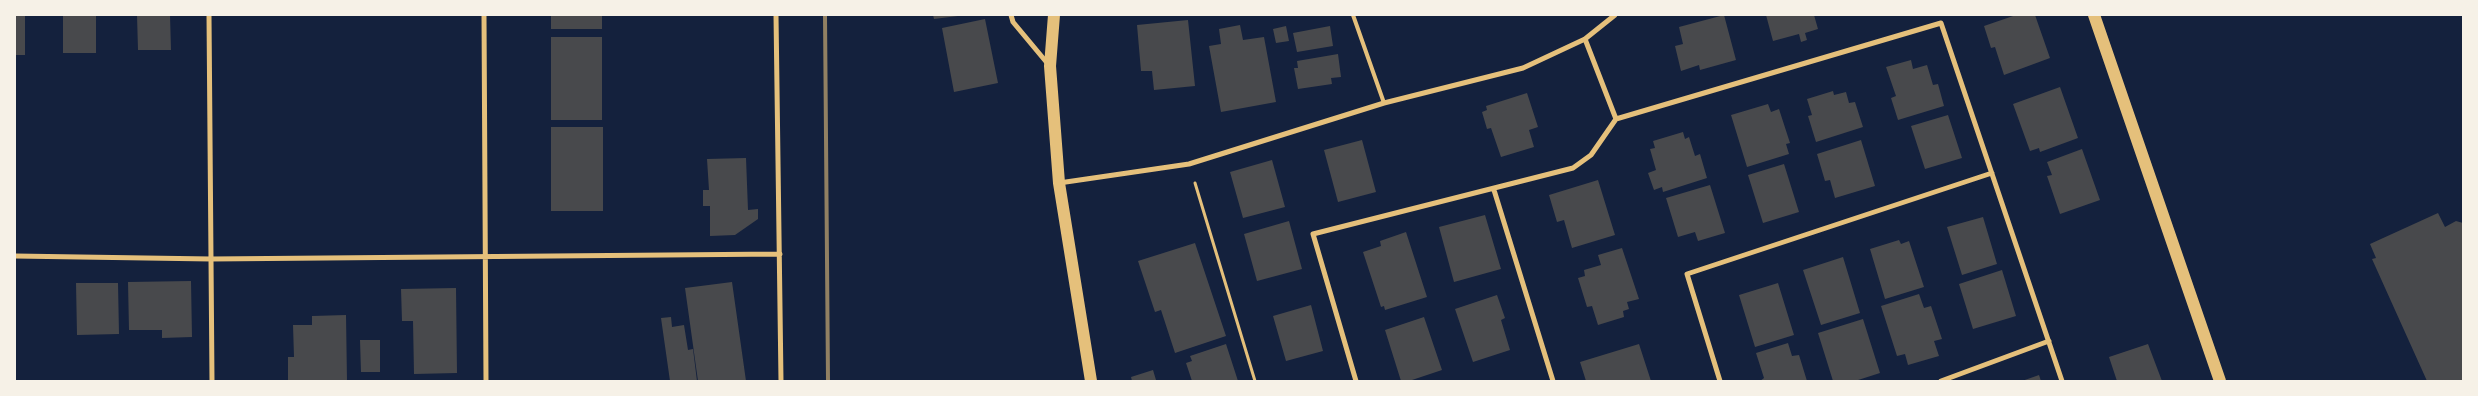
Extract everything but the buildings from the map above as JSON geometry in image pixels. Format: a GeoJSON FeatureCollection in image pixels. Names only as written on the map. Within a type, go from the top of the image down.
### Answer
{"type":"FeatureCollection","features":[{"type":"Feature","properties":{"kind":"main road"},"geometry":{"type":"LineString","coordinates":[[1054,15],[1050,66],[1059,183],[1091,381]]}},
{"type":"Feature","properties":{"kind":"main road"},"geometry":{"type":"LineString","coordinates":[[2094,15],[2220,381]]}},
{"type":"Feature","properties":{"kind":"street"},"geometry":{"type":"LineString","coordinates":[[209,15],[212,381]]}},
{"type":"Feature","properties":{"kind":"street"},"geometry":{"type":"LineString","coordinates":[[484,15],[486,381]]}},
{"type":"Feature","properties":{"kind":"street"},"geometry":{"type":"LineString","coordinates":[[776,15],[781,381]]}},
{"type":"Feature","properties":{"kind":"street"},"geometry":{"type":"LineString","coordinates":[[1011,15],[1013,22],[1050,66]]}},
{"type":"Feature","properties":{"kind":"street"},"geometry":{"type":"LineString","coordinates":[[1059,183],[1189,164],[1384,103],[1523,68],[1585,39],[1615,15]]}},
{"type":"Feature","properties":{"kind":"street"},"geometry":{"type":"LineString","coordinates":[[1356,381],[1313,234],[1494,190],[1573,168],[1591,155],[1616,119],[1941,23],[2062,381]]}},
{"type":"Feature","properties":{"kind":"street"},"geometry":{"type":"LineString","coordinates":[[1585,39],[1616,119]]}},
{"type":"Feature","properties":{"kind":"street"},"geometry":{"type":"LineString","coordinates":[[1720,381],[1687,274],[1992,173]]}},
{"type":"Feature","properties":{"kind":"street"},"geometry":{"type":"LineString","coordinates":[[1494,190],[1553,381]]}},
{"type":"Feature","properties":{"kind":"street"},"geometry":{"type":"LineString","coordinates":[[15,256],[211,259],[780,254]]}},
{"type":"Feature","properties":{"kind":"street"},"geometry":{"type":"LineString","coordinates":[[1941,381],[2049,341]]}},
{"type":"Feature","properties":{"kind":"lane"},"geometry":{"type":"LineString","coordinates":[[1353,15],[1384,103]]}},
{"type":"Feature","properties":{"kind":"path"},"geometry":{"type":"LineString","coordinates":[[1189,164],[1255,381]]}},
{"type":"Feature","properties":{"kind":"railway"},"geometry":{"type":"LineString","coordinates":[[825,15],[828,381]]}}]}
